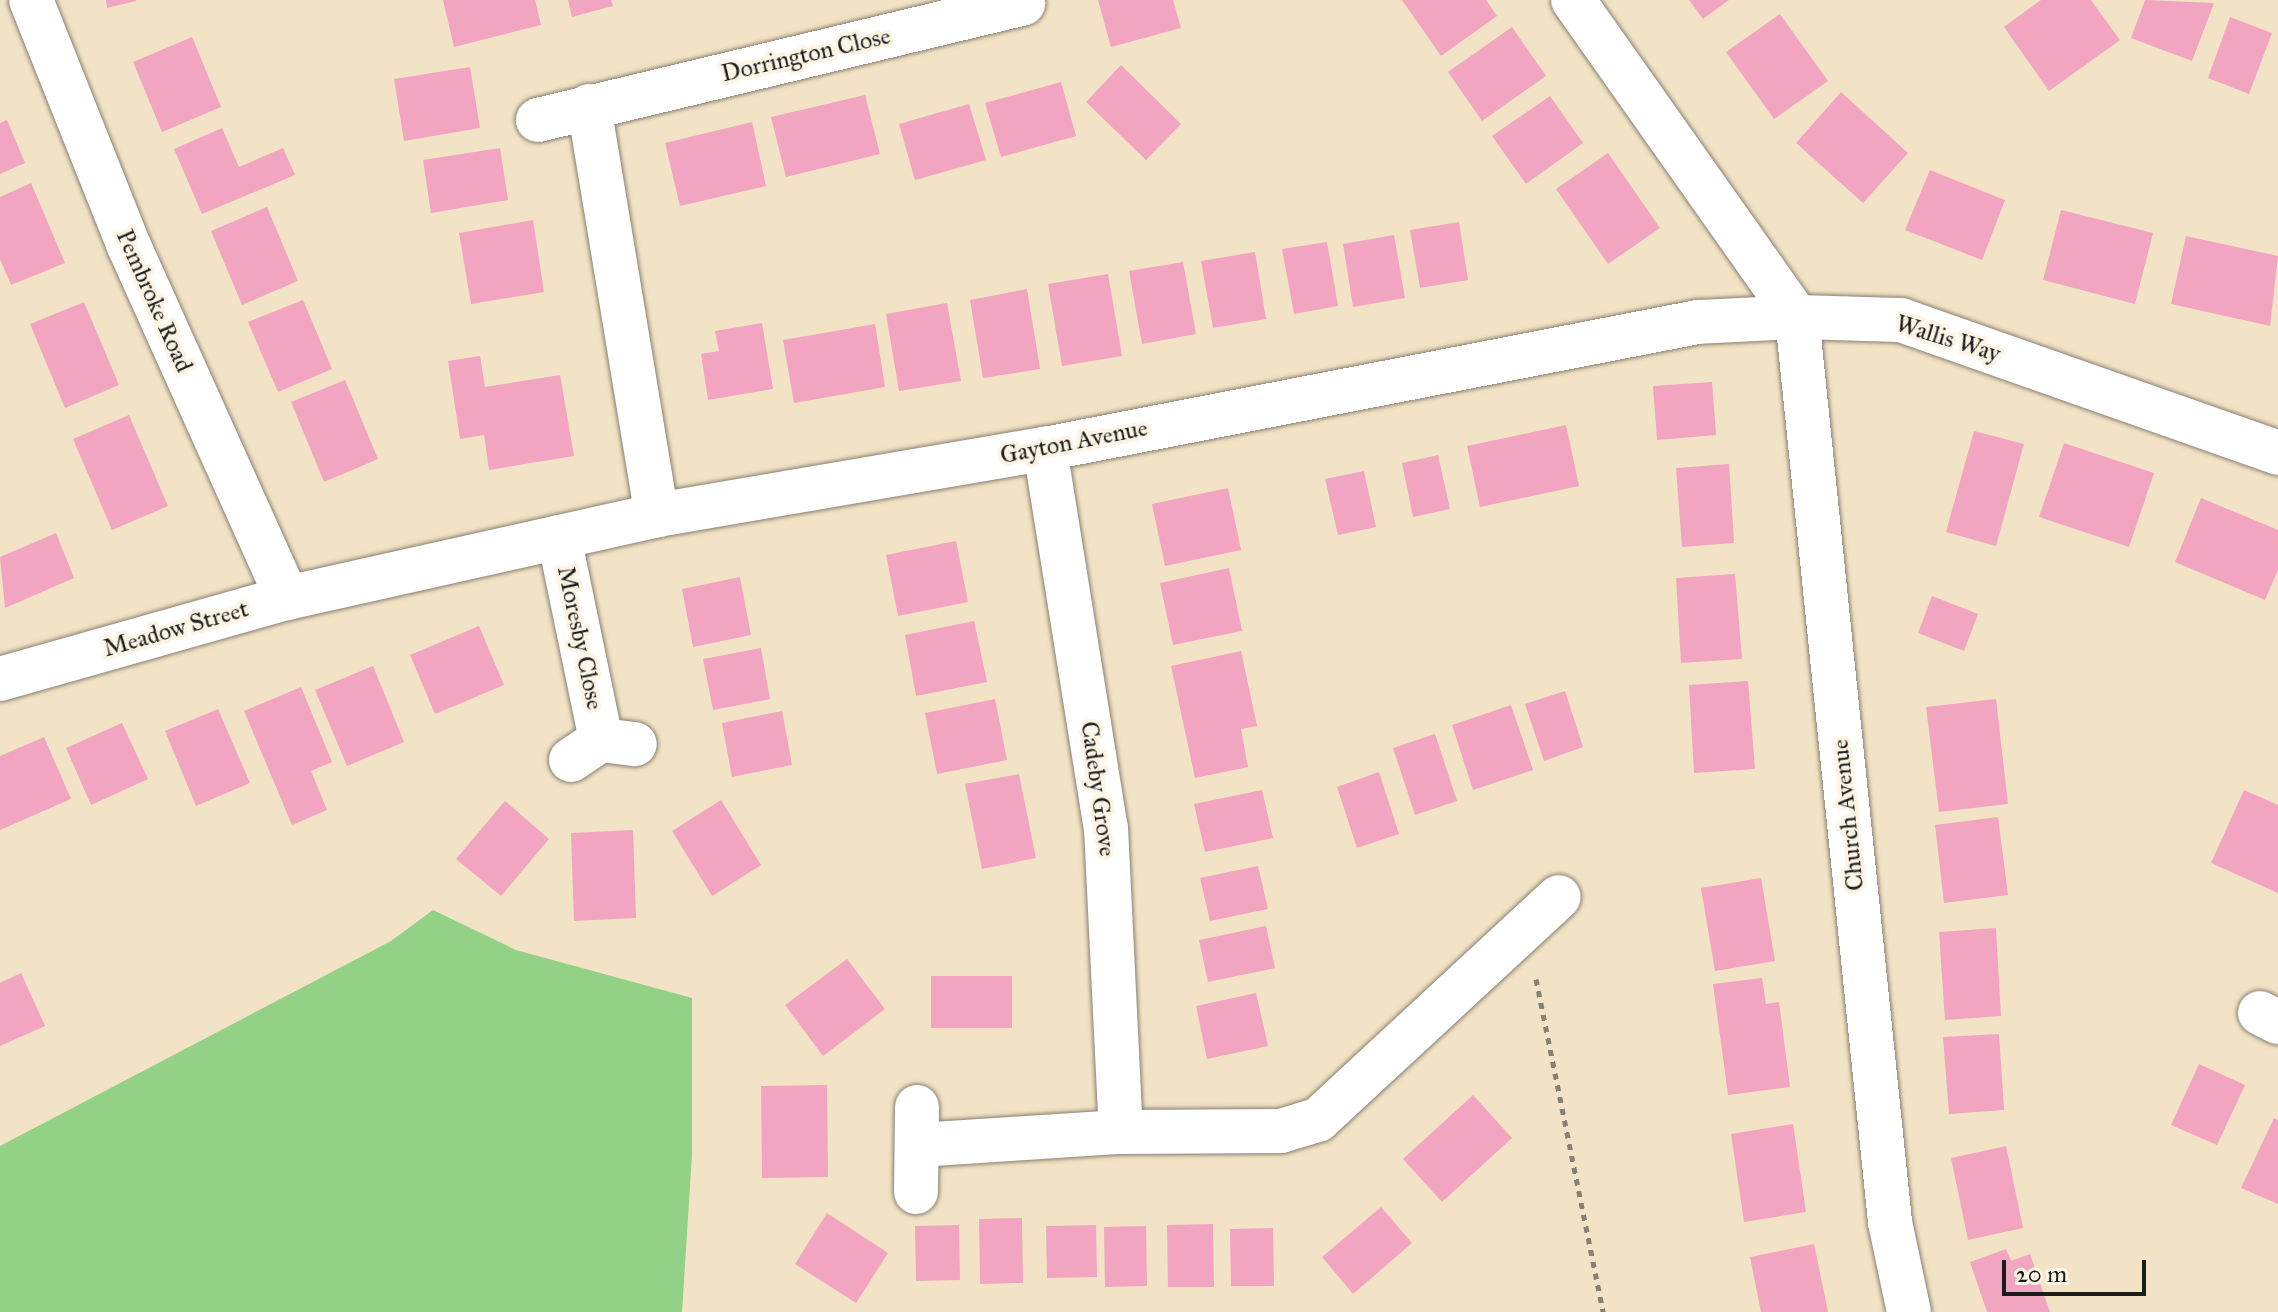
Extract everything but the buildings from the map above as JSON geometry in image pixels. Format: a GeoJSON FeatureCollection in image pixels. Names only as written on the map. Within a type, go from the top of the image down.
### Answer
{"type":"FeatureCollection","features":[{"type":"Feature","properties":{"kind":"street","name":"Pembroke Road"},"geometry":{"type":"LineString","coordinates":[[31,0],[129,246],[287,598]]}},
{"type":"Feature","properties":{"kind":"street"},"geometry":{"type":"LineString","coordinates":[[1573,0],[1797,317]]}},
{"type":"Feature","properties":{"kind":"street","name":"Dorrington Close"},"geometry":{"type":"LineString","coordinates":[[538,120],[1023,4]]}},
{"type":"Feature","properties":{"kind":"street"},"geometry":{"type":"LineString","coordinates":[[589,106],[657,515]]}},
{"type":"Feature","properties":{"kind":"street","name":"Gayton Avenue"},"geometry":{"type":"LineString","coordinates":[[354,586],[657,515],[1045,449],[1698,322],[1797,317]]}},
{"type":"Feature","properties":{"kind":"street","name":"Wallis Way"},"geometry":{"type":"LineString","coordinates":[[1797,317],[1901,320],[2278,453]]}},
{"type":"Feature","properties":{"kind":"street","name":"Church Avenue"},"geometry":{"type":"LineString","coordinates":[[1797,317],[1890,1222],[1909,1312]]}},
{"type":"Feature","properties":{"kind":"street","name":"Cadeby Grove"},"geometry":{"type":"LineString","coordinates":[[1045,449],[1106,828],[1121,1132]]}},
{"type":"Feature","properties":{"kind":"street","name":"Moresby Close"},"geometry":{"type":"LineString","coordinates":[[559,537],[602,748]]}},
{"type":"Feature","properties":{"kind":"street","name":"Meadow Street"},"geometry":{"type":"LineString","coordinates":[[0,679],[287,598],[354,586]]}},
{"type":"Feature","properties":{"kind":"street"},"geometry":{"type":"LineString","coordinates":[[916,1192],[917,1126],[1121,1132],[1281,1131],[1318,1120],[1559,897]]}},
{"type":"Feature","properties":{"kind":"path"},"geometry":{"type":"LineString","coordinates":[[1526,927],[1603,1312]]}},
{"type":"Feature","properties":{"kind":"green space"},"geometry":{"type":"Polygon","coordinates":[[[433,910],[516,950],[692,998],[692,1155],[682,1312],[0,1312],[0,1146],[391,941],[433,910]]]}}]}
